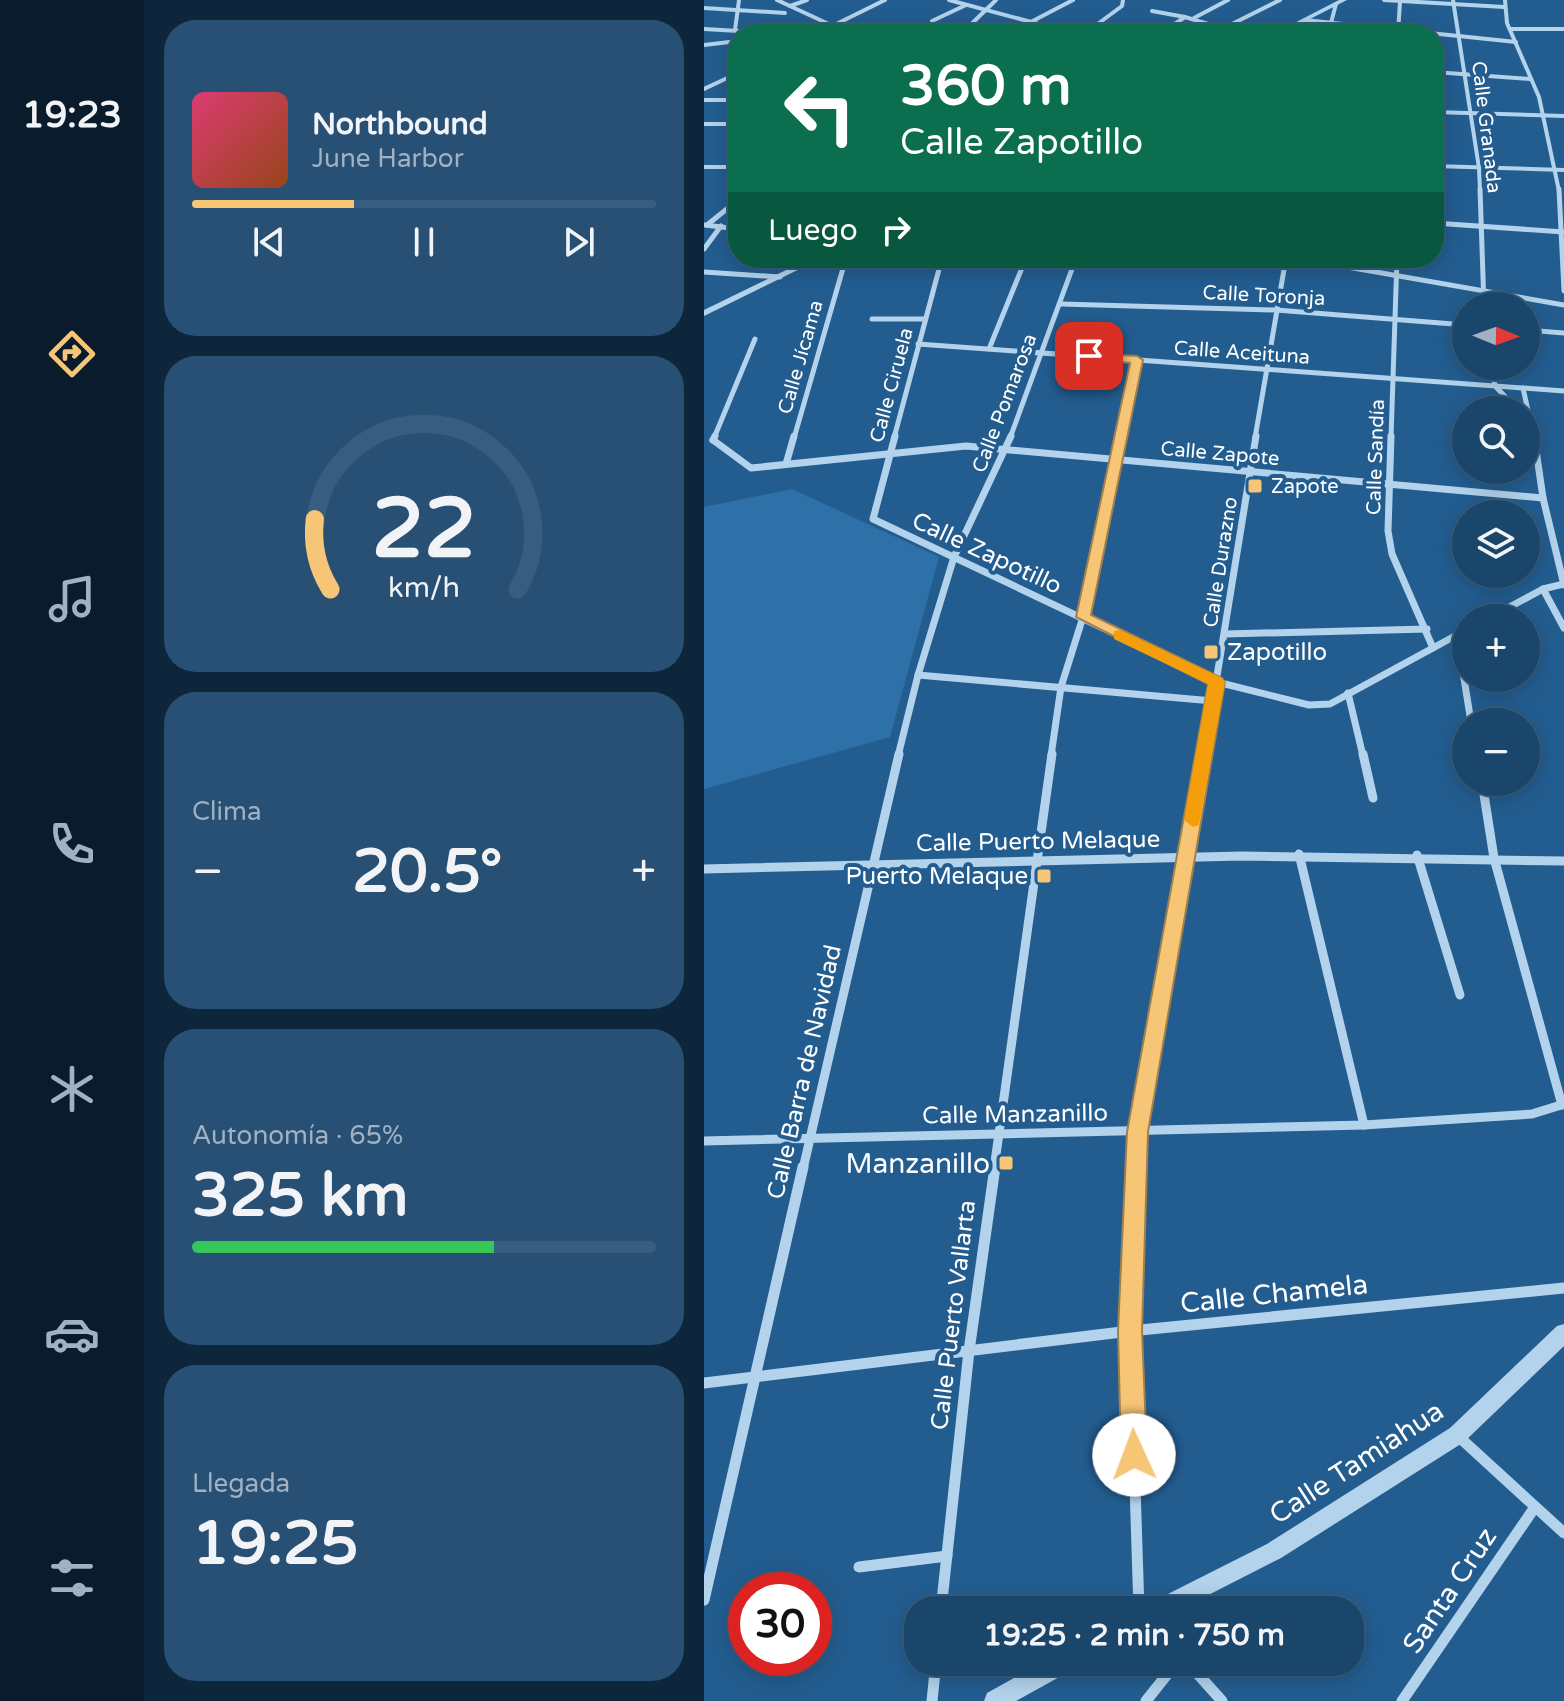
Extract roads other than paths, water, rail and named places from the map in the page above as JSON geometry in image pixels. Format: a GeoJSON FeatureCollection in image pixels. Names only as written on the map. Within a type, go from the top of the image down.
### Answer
{"type":"FeatureCollection","features":[{"type":"Feature","properties":{"kind":"street"},"geometry":{"type":"LineString","coordinates":[[736,24],[739,0]]}},
{"type":"Feature","properties":{"kind":"street"},"geometry":{"type":"LineString","coordinates":[[777,0],[829,24]]}},
{"type":"Feature","properties":{"kind":"street"},"geometry":{"type":"LineString","coordinates":[[789,6],[807,0]]}},
{"type":"Feature","properties":{"kind":"street"},"geometry":{"type":"LineString","coordinates":[[837,24],[885,0]]}},
{"type":"Feature","properties":{"kind":"street"},"geometry":{"type":"LineString","coordinates":[[949,0],[1039,24]]}},
{"type":"Feature","properties":{"kind":"street"},"geometry":{"type":"LineString","coordinates":[[971,24],[996,0]]}},
{"type":"Feature","properties":{"kind":"street"},"geometry":{"type":"LineString","coordinates":[[1028,24],[1073,0]]}},
{"type":"Feature","properties":{"kind":"street"},"geometry":{"type":"LineString","coordinates":[[1098,24],[1122,6],[1123,0]]}},
{"type":"Feature","properties":{"kind":"street"},"geometry":{"type":"LineString","coordinates":[[1192,19],[1212,12],[1228,0]]}},
{"type":"Feature","properties":{"kind":"street"},"geometry":{"type":"LineString","coordinates":[[1233,24],[1280,0]]}},
{"type":"Feature","properties":{"kind":"street"},"geometry":{"type":"LineString","coordinates":[[1297,24],[1344,0]]}},
{"type":"Feature","properties":{"kind":"street"},"geometry":{"type":"LineString","coordinates":[[1384,0],[1504,7]]}},
{"type":"Feature","properties":{"kind":"street"},"geometry":{"type":"LineString","coordinates":[[1505,0],[1510,29],[1544,116],[1560,170],[1564,291]]}},
{"type":"Feature","properties":{"kind":"street"},"geometry":{"type":"LineString","coordinates":[[1399,24],[1400,2]]}},
{"type":"Feature","properties":{"kind":"street","name":"Calle Granada"},"geometry":{"type":"LineString","coordinates":[[1453,2],[1479,168],[1484,291]]}},
{"type":"Feature","properties":{"kind":"street"},"geometry":{"type":"LineString","coordinates":[[1331,22],[1336,4]]}},
{"type":"Feature","properties":{"kind":"street"},"geometry":{"type":"LineString","coordinates":[[932,21],[966,5]]}},
{"type":"Feature","properties":{"kind":"street"},"geometry":{"type":"LineString","coordinates":[[704,8],[785,13]]}},
{"type":"Feature","properties":{"kind":"street"},"geometry":{"type":"LineString","coordinates":[[1152,11],[1208,24]]}},
{"type":"Feature","properties":{"kind":"street"},"geometry":{"type":"LineString","coordinates":[[1174,24],[1185,17]]}},
{"type":"Feature","properties":{"kind":"street"},"geometry":{"type":"LineString","coordinates":[[1305,20],[1344,24]]}},
{"type":"Feature","properties":{"kind":"street"},"geometry":{"type":"LineString","coordinates":[[704,29],[728,30]]}},
{"type":"Feature","properties":{"kind":"street"},"geometry":{"type":"LineString","coordinates":[[1510,29],[1564,29]]}},
{"type":"Feature","properties":{"kind":"street"},"geometry":{"type":"LineString","coordinates":[[1444,35],[1516,42]]}},
{"type":"Feature","properties":{"kind":"street"},"geometry":{"type":"LineString","coordinates":[[704,45],[728,42]]}},
{"type":"Feature","properties":{"kind":"street"},"geometry":{"type":"LineString","coordinates":[[1444,73],[1530,79]]}},
{"type":"Feature","properties":{"kind":"street"},"geometry":{"type":"LineString","coordinates":[[705,88],[728,78]]}},
{"type":"Feature","properties":{"kind":"street"},"geometry":{"type":"LineString","coordinates":[[718,83],[728,83]]}},
{"type":"Feature","properties":{"kind":"street"},"geometry":{"type":"LineString","coordinates":[[704,100],[728,100]]}},
{"type":"Feature","properties":{"kind":"street"},"geometry":{"type":"LineString","coordinates":[[1444,113],[1564,116]]}},
{"type":"Feature","properties":{"kind":"street"},"geometry":{"type":"LineString","coordinates":[[704,124],[728,124]]}},
{"type":"Feature","properties":{"kind":"street"},"geometry":{"type":"LineString","coordinates":[[1444,166],[1560,170]]}},
{"type":"Feature","properties":{"kind":"street"},"geometry":{"type":"LineString","coordinates":[[704,167],[728,167]]}},
{"type":"Feature","properties":{"kind":"street"},"geometry":{"type":"LineString","coordinates":[[706,225],[728,208]]}},
{"type":"Feature","properties":{"kind":"street"},"geometry":{"type":"LineString","coordinates":[[1444,224],[1563,232]]}},
{"type":"Feature","properties":{"kind":"street"},"geometry":{"type":"LineString","coordinates":[[706,225],[728,227]]}},
{"type":"Feature","properties":{"kind":"street"},"geometry":{"type":"LineString","coordinates":[[704,249],[721,226]]}},
{"type":"Feature","properties":{"kind":"street"},"geometry":{"type":"LineString","coordinates":[[704,313],[798,268]]}},
{"type":"Feature","properties":{"kind":"street","name":"Calle Jícama"},"geometry":{"type":"LineString","coordinates":[[786,464],[843,268]]}},
{"type":"Feature","properties":{"kind":"street","name":"Calle Ciruela"},"geometry":{"type":"LineString","coordinates":[[873,519],[939,268]]}},
{"type":"Feature","properties":{"kind":"street"},"geometry":{"type":"LineString","coordinates":[[989,349],[1022,268]]}},
{"type":"Feature","properties":{"kind":"street","name":"Calle Pomarosa"},"geometry":{"type":"LineString","coordinates":[[954,557],[1006,449],[1073,268]]}},
{"type":"Feature","properties":{"kind":"street","name":"Calle Durazno"},"geometry":{"type":"LineString","coordinates":[[1139,1596],[1130,1331],[1138,1132],[1217,682],[1284,268]]}},
{"type":"Feature","properties":{"kind":"street"},"geometry":{"type":"LineString","coordinates":[[1348,268],[1564,305]]}},
{"type":"Feature","properties":{"kind":"street","name":"Calle Sandía"},"geometry":{"type":"LineString","coordinates":[[1396,268],[1388,531],[1392,554],[1433,648]]}},
{"type":"Feature","properties":{"kind":"street"},"geometry":{"type":"LineString","coordinates":[[704,272],[780,277]]}},
{"type":"Feature","properties":{"kind":"street","name":"Calle Toronja"},"geometry":{"type":"LineString","coordinates":[[1061,304],[1276,310],[1452,324]]}},
{"type":"Feature","properties":{"kind":"street"},"geometry":{"type":"LineString","coordinates":[[872,319],[925,319]]}},
{"type":"Feature","properties":{"kind":"street"},"geometry":{"type":"LineString","coordinates":[[1540,331],[1564,333]]}},
{"type":"Feature","properties":{"kind":"street"},"geometry":{"type":"LineString","coordinates":[[704,440],[713,440],[755,339]]}},
{"type":"Feature","properties":{"kind":"street","name":"Calle Aceituna"},"geometry":{"type":"LineString","coordinates":[[918,344],[1564,391]]}},
{"type":"Feature","properties":{"kind":"street","name":"Calle Puerto Vallarta"},"geometry":{"type":"LineString","coordinates":[[943,1596],[969,1351],[1061,687],[1083,617],[1137,360]]}},
{"type":"Feature","properties":{"kind":"street"},"geometry":{"type":"LineString","coordinates":[[1494,380],[1505,396]]}},
{"type":"Feature","properties":{"kind":"street"},"geometry":{"type":"LineString","coordinates":[[1523,388],[1525,396]]}},
{"type":"Feature","properties":{"kind":"street","name":"Calle Zapote"},"geometry":{"type":"LineString","coordinates":[[713,440],[751,468],[966,446],[1543,498]]}},
{"type":"Feature","properties":{"kind":"street"},"geometry":{"type":"LineString","coordinates":[[1515,604],[1543,589],[1564,584],[1540,478]]}},
{"type":"Feature","properties":{"kind":"street","name":"Calle Zapotillo"},"geometry":{"type":"LineString","coordinates":[[873,519],[1217,682],[1309,705],[1330,704],[1452,638]]}},
{"type":"Feature","properties":{"kind":"street","name":"Calle Barra de Navidad"},"geometry":{"type":"LineString","coordinates":[[704,1600],[872,865],[918,675],[954,557]]}},
{"type":"Feature","properties":{"kind":"street"},"geometry":{"type":"LineString","coordinates":[[1543,589],[1564,628]]}},
{"type":"Feature","properties":{"kind":"street"},"geometry":{"type":"LineString","coordinates":[[1225,634],[1427,629]]}},
{"type":"Feature","properties":{"kind":"street"},"geometry":{"type":"LineString","coordinates":[[918,675],[1213,701]]}},
{"type":"Feature","properties":{"kind":"street"},"geometry":{"type":"LineString","coordinates":[[1348,693],[1373,798]]}},
{"type":"Feature","properties":{"kind":"street"},"geometry":{"type":"LineString","coordinates":[[1484,796],[1494,858],[1563,1104]]}},
{"type":"Feature","properties":{"kind":"street"},"geometry":{"type":"LineString","coordinates":[[1299,854],[1364,1125]]}},
{"type":"Feature","properties":{"kind":"street","name":"Calle Puerto Melaque"},"geometry":{"type":"LineString","coordinates":[[704,869],[1299,854],[1564,861]]}},
{"type":"Feature","properties":{"kind":"street"},"geometry":{"type":"LineString","coordinates":[[1417,855],[1460,995]]}},
{"type":"Feature","properties":{"kind":"street","name":"Calle Manzanillo"},"geometry":{"type":"LineString","coordinates":[[704,1141],[1364,1125],[1532,1114],[1563,1104]]}},
{"type":"Feature","properties":{"kind":"street","name":"Calle Chamela"},"geometry":{"type":"LineString","coordinates":[[704,1383],[1130,1331],[1564,1288]]}},
{"type":"Feature","properties":{"kind":"street","name":"Calle Tamiahua"},"geometry":{"type":"LineString","coordinates":[[1185,1596],[1274,1551],[1457,1435],[1564,1333]]}},
{"type":"Feature","properties":{"kind":"street"},"geometry":{"type":"LineString","coordinates":[[1457,1435],[1564,1533]]}},
{"type":"Feature","properties":{"kind":"street","name":"Santa Cruz"},"geometry":{"type":"LineString","coordinates":[[1402,1701],[1535,1507]]}},
{"type":"Feature","properties":{"kind":"street"},"geometry":{"type":"LineString","coordinates":[[859,1567],[947,1556]]}},
{"type":"Feature","properties":{"kind":"street"},"geometry":{"type":"LineString","coordinates":[[932,1701],[935,1676]]}},
{"type":"Feature","properties":{"kind":"street"},"geometry":{"type":"LineString","coordinates":[[995,1701],[1039,1676]]}},
{"type":"Feature","properties":{"kind":"street"},"geometry":{"type":"LineString","coordinates":[[1146,1701],[1166,1676]]}},
{"type":"Feature","properties":{"kind":"street"},"geometry":{"type":"LineString","coordinates":[[1200,1676],[1222,1701]]}},
{"type":"Feature","properties":{"kind":"place","name":"Zapote"},"geometry":{"type":"Point","coordinates":[1255,486]}},
{"type":"Feature","properties":{"kind":"place","name":"Zapotillo"},"geometry":{"type":"Point","coordinates":[1211,652]}},
{"type":"Feature","properties":{"kind":"place","name":"Puerto Melaque"},"geometry":{"type":"Point","coordinates":[1044,876]}},
{"type":"Feature","properties":{"kind":"place","name":"Manzanillo"},"geometry":{"type":"Point","coordinates":[1006,1163]}}]}
